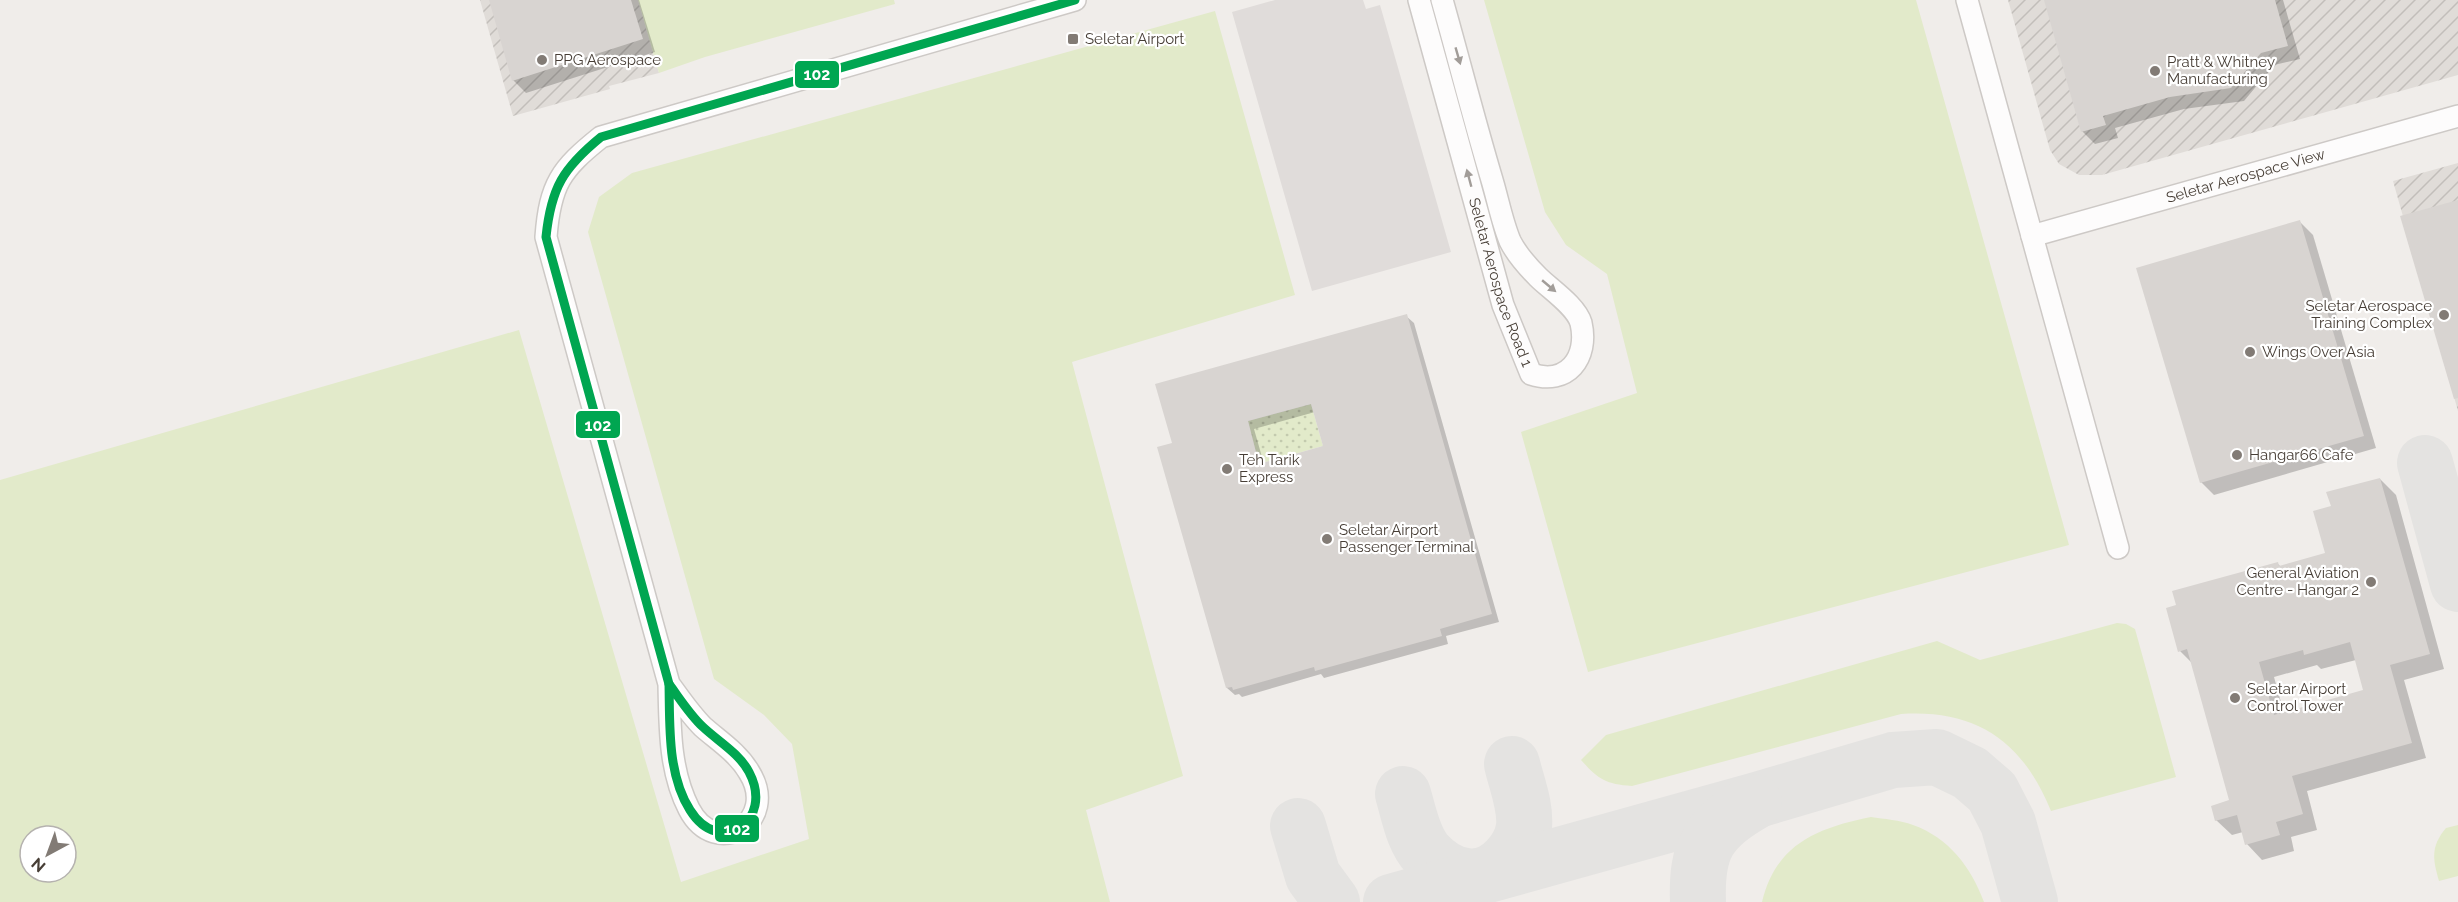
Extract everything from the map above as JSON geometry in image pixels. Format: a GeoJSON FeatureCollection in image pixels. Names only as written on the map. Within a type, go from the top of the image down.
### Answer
{"type":"FeatureCollection","features":[{"type":"Feature","properties":{"kind":"street"},"geometry":{"type":"LineString","coordinates":[[669,684],[689,711],[750,772],[759,798],[754,816],[739,831],[723,835],[705,828],[690,811],[675,770],[670,737],[669,684],[546,237],[548,212],[555,187],[572,160],[601,137],[1076,0]]}},
{"type":"Feature","properties":{"kind":"street","name":"Seletar Aerospace Road 1"},"geometry":{"type":"LineString","coordinates":[[1419,0],[1471,147],[1510,242],[1537,276],[1561,297],[1580,321],[1582,342],[1580,356],[1572,367],[1559,375],[1542,378],[1531,374],[1503,305],[1471,147],[1442,0]]}},
{"type":"Feature","properties":{"kind":"street"},"geometry":{"type":"LineString","coordinates":[[1967,0],[2118,548]]}},
{"type":"Feature","properties":{"kind":"street","name":"Seletar Aerospace View"},"geometry":{"type":"LineString","coordinates":[[2032,236],[2458,116]]}},
{"type":"Feature","properties":{"kind":"shaded area","name":"PPG Aerospace"},"geometry":{"type":"Polygon","coordinates":[[[480,0],[638,0],[659,73],[513,116],[480,0]]]}},
{"type":"Feature","properties":{"kind":"shaded area"},"geometry":{"type":"Polygon","coordinates":[[[1275,0],[1363,0],[1366,9],[1380,5],[1451,252],[1312,291],[1232,12],[1275,0]]]}},
{"type":"Feature","properties":{"kind":"shaded area"},"geometry":{"type":"Polygon","coordinates":[[[2008,0],[2458,0],[2458,75],[2102,175],[2079,175],[2059,164],[2050,150],[2008,0]]]}},
{"type":"Feature","properties":{"kind":"shaded area","name":"Seletar Aerospace Training Complex"},"geometry":{"type":"Polygon","coordinates":[[[2458,163],[2458,411],[2393,181],[2458,163]]]}},
{"type":"Feature","properties":{"kind":"green space"},"geometry":{"type":"Polygon","coordinates":[[[638,0],[894,0],[895,4],[705,57],[659,73],[638,0]]]}},
{"type":"Feature","properties":{"kind":"green space"},"geometry":{"type":"Polygon","coordinates":[[[1484,0],[1916,0],[2069,545],[1588,672],[1521,432],[1637,393],[1607,274],[1566,245],[1545,212],[1484,0]]]}},
{"type":"Feature","properties":{"kind":"green space"},"geometry":{"type":"Polygon","coordinates":[[[1215,11],[1295,295],[1072,362],[1183,776],[1086,810],[1110,902],[0,902],[0,480],[519,330],[681,882],[809,839],[792,744],[764,715],[714,679],[588,232],[599,197],[632,173],[1215,11]]]}},
{"type":"Feature","properties":{"kind":"green space"},"geometry":{"type":"Polygon","coordinates":[[[1311,404],[1323,446],[1259,464],[1248,421],[1311,404]]]}},
{"type":"Feature","properties":{"kind":"green space"},"geometry":{"type":"Polygon","coordinates":[[[2117,623],[2126,624],[2135,629],[2176,777],[2051,811],[2040,787],[2026,766],[1994,735],[1974,724],[1953,717],[1928,714],[1901,714],[1632,786],[1608,782],[1592,772],[1581,760],[1606,735],[1937,641],[1980,660],[2117,623]]]}},
{"type":"Feature","properties":{"kind":"green space"},"geometry":{"type":"Polygon","coordinates":[[[1871,817],[1908,823],[1926,831],[1948,846],[1965,866],[1984,902],[1762,902],[1768,882],[1777,866],[1802,842],[1816,833],[1871,817]]]}},
{"type":"Feature","properties":{"kind":"green space"},"geometry":{"type":"Polygon","coordinates":[[[2458,825],[2458,876],[2439,881],[2434,860],[2437,841],[2446,828],[2458,825]]]}},
{"type":"Feature","properties":{"kind":"building","name":"PPG Aerospace"},"geometry":{"type":"Polygon","coordinates":[[[489,0],[631,0],[643,39],[512,81],[489,0]]]}},
{"type":"Feature","properties":{"kind":"building","name":"Pratt & Whitney Manufacturing"},"geometry":{"type":"Polygon","coordinates":[[[2044,0],[2275,0],[2288,46],[2261,53],[2231,88],[2170,97],[2103,116],[2106,125],[2081,132],[2044,0]]]}},
{"type":"Feature","properties":{"kind":"building","name":"Seletar Aerospace Training Complex"},"geometry":{"type":"Polygon","coordinates":[[[2458,200],[2458,398],[2454,399],[2400,216],[2458,200]]]}},
{"type":"Feature","properties":{"kind":"building","name":"Wings Over Asia"},"geometry":{"type":"Polygon","coordinates":[[[2300,220],[2364,436],[2200,483],[2136,268],[2300,220]]]}},
{"type":"Feature","properties":{"kind":"building","name":"Seletar Airport Passenger Terminal"},"geometry":{"type":"Polygon","coordinates":[[[1407,314],[1492,614],[1440,629],[1442,636],[1315,671],[1314,667],[1233,690],[1232,687],[1226,688],[1157,447],[1172,443],[1155,384],[1407,314]],[[1311,404],[1248,421],[1259,464],[1323,446],[1311,404]]]}},
{"type":"Feature","properties":{"kind":"building","name":"Seletar Airport Control Tower"},"geometry":{"type":"Polygon","coordinates":[[[2380,478],[2430,654],[2390,665],[2412,743],[2292,776],[2303,814],[2276,822],[2280,835],[2245,845],[2237,815],[2215,821],[2211,806],[2229,800],[2187,649],[2178,652],[2166,608],[2176,605],[2172,591],[2278,562],[2279,566],[2325,553],[2313,511],[2331,506],[2326,492],[2380,478]],[[2350,642],[2304,655],[2303,650],[2259,662],[2274,715],[2363,690],[2350,642]]]}},
{"type":"Feature","properties":{"kind":"taxiway"},"geometry":{"type":"LineString","coordinates":[[2425,463],[2458,584]]}},
{"type":"Feature","properties":{"kind":"taxiway"},"geometry":{"type":"LineString","coordinates":[[1391,902],[1893,760],[1937,757],[1970,773],[1992,792],[2008,823],[2030,902]]}},
{"type":"Feature","properties":{"kind":"taxiway"},"geometry":{"type":"LineString","coordinates":[[1403,794],[1415,834],[1422,848],[1436,863],[1456,874],[1467,876],[1488,874],[1510,857],[1523,832],[1522,803],[1512,764]]}},
{"type":"Feature","properties":{"kind":"taxiway"},"geometry":{"type":"LineString","coordinates":[[1698,902],[1699,868],[1708,842],[1726,821],[1754,802]]}},
{"type":"Feature","properties":{"kind":"taxiway"},"geometry":{"type":"LineString","coordinates":[[1298,826],[1313,876],[1332,902]]}},
{"type":"Feature","properties":{"kind":"transit line","name":"102"},"geometry":{"type":"LineString","coordinates":[[669,684],[546,237],[551,205],[561,180],[577,159],[601,137],[1075,0]]}},
{"type":"Feature","properties":{"kind":"transit line","name":"102"},"geometry":{"type":"LineString","coordinates":[[669,684],[698,722],[734,753],[749,772],[755,790],[755,805],[750,818],[740,827],[729,832],[716,831],[702,824],[690,810],[683,796],[677,781],[671,748],[669,684]]}},
{"type":"Feature","properties":{"kind":"place","name":"Seletar Airport"},"geometry":{"type":"Point","coordinates":[1073,39]}},
{"type":"Feature","properties":{"kind":"place","name":"PPG Aerospace"},"geometry":{"type":"Point","coordinates":[542,60]}},
{"type":"Feature","properties":{"kind":"place","name":"Pratt & Whitney Manufacturing"},"geometry":{"type":"Point","coordinates":[2155,71]}},
{"type":"Feature","properties":{"kind":"place","name":"Seletar Aerospace Training Complex"},"geometry":{"type":"Point","coordinates":[2444,315]}},
{"type":"Feature","properties":{"kind":"place","name":"Wings Over Asia"},"geometry":{"type":"Point","coordinates":[2250,352]}},
{"type":"Feature","properties":{"kind":"place","name":"Hangar66 Cafe"},"geometry":{"type":"Point","coordinates":[2237,455]}},
{"type":"Feature","properties":{"kind":"place","name":"Teh Tarik Express"},"geometry":{"type":"Point","coordinates":[1227,469]}},
{"type":"Feature","properties":{"kind":"place","name":"Seletar Airport Passenger Terminal"},"geometry":{"type":"Point","coordinates":[1327,539]}},
{"type":"Feature","properties":{"kind":"place","name":"General Aviation Centre - Hangar 2"},"geometry":{"type":"Point","coordinates":[2371,582]}},
{"type":"Feature","properties":{"kind":"place","name":"Seletar Airport Control Tower"},"geometry":{"type":"Point","coordinates":[2235,698]}}]}
